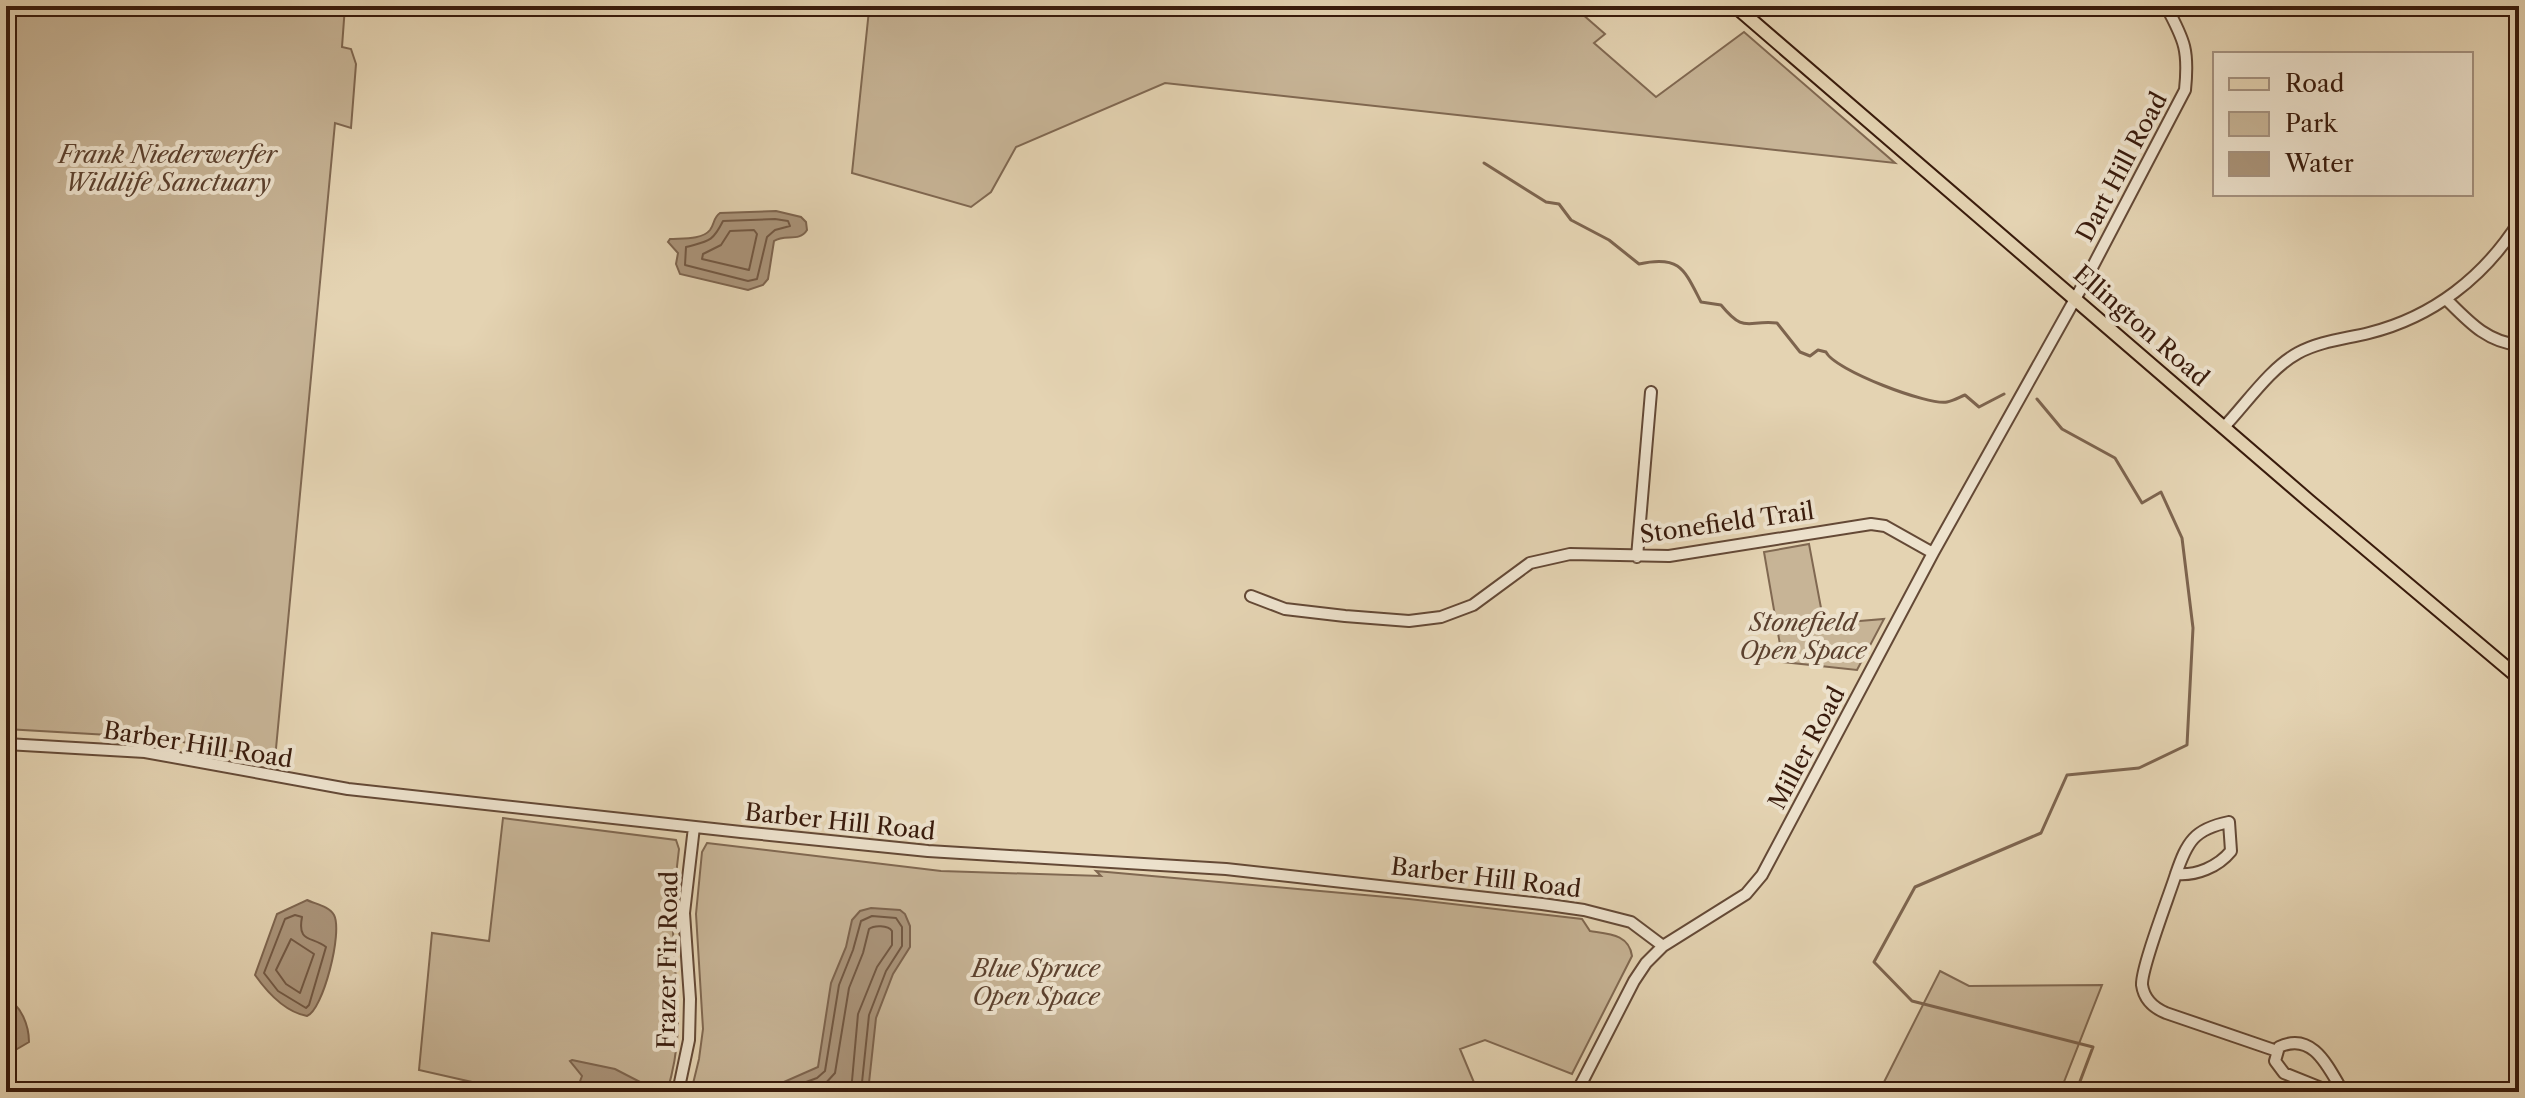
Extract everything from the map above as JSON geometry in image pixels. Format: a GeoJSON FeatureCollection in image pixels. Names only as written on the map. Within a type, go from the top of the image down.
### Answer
{"type":"FeatureCollection","features":[{"type":"Feature","properties":{"kind":"main road","name":"Ellington Road"},"geometry":{"type":"LineString","coordinates":[[1735,6],[2519,678]]}},
{"type":"Feature","properties":{"kind":"street","name":"Dart Hill Road"},"geometry":{"type":"LineString","coordinates":[[2075,298],[2185,90],[2188,58],[2166,6]]}},
{"type":"Feature","properties":{"kind":"street"},"geometry":{"type":"LineString","coordinates":[[2224,427],[2274,371],[2296,354],[2318,344],[2407,322],[2447,300],[2480,273],[2519,222]]}},
{"type":"Feature","properties":{"kind":"street","name":"Miller Road"},"geometry":{"type":"LineString","coordinates":[[1577,1092],[1646,963],[1663,946],[1737,901],[1762,875],[1933,553],[2075,298]]}},
{"type":"Feature","properties":{"kind":"street"},"geometry":{"type":"LineString","coordinates":[[2447,300],[2477,330],[2504,343],[2519,345]]}},
{"type":"Feature","properties":{"kind":"street"},"geometry":{"type":"LineString","coordinates":[[1637,557],[1651,392]]}},
{"type":"Feature","properties":{"kind":"street","name":"Stonefield Trail"},"geometry":{"type":"LineString","coordinates":[[1251,596],[1285,609],[1409,621],[1441,617],[1473,605],[1530,563],[1570,554],[1669,556],[1871,524],[1885,526],[1933,553]]}},
{"type":"Feature","properties":{"kind":"street","name":"Barber Hill Road"},"geometry":{"type":"LineString","coordinates":[[6,744],[145,752],[348,789],[694,827],[928,851],[1226,869],[1542,904],[1631,922],[1663,946]]}},
{"type":"Feature","properties":{"kind":"street"},"geometry":{"type":"LineString","coordinates":[[2176,874],[2188,875],[2224,859],[2231,851],[2229,822],[2205,828],[2186,848],[2176,874],[2143,976],[2142,987],[2146,997],[2161,1011],[2277,1051]]}},
{"type":"Feature","properties":{"kind":"street","name":"Frazer Fir Road"},"geometry":{"type":"LineString","coordinates":[[678,1092],[687,1055],[690,1019],[684,913],[694,827]]}},
{"type":"Feature","properties":{"kind":"street"},"geometry":{"type":"LineString","coordinates":[[2331,1092],[2284,1073],[2275,1061],[2277,1051],[2288,1044],[2301,1042],[2310,1045],[2343,1092]]}},
{"type":"Feature","properties":{"kind":"green space","name":"Frank Niederwerfer Wildlife Sanctuary"},"geometry":{"type":"Polygon","coordinates":[[[6,6],[345,6],[342,47],[351,49],[356,64],[351,128],[335,123],[275,759],[161,738],[6,729],[6,6]]]}},
{"type":"Feature","properties":{"kind":"green space"},"geometry":{"type":"Polygon","coordinates":[[[892,6],[1573,6],[1605,34],[1594,43],[1656,97],[1744,32],[1895,163],[1165,83],[1016,147],[991,192],[971,207],[852,173],[869,10],[892,6]]]}},
{"type":"Feature","properties":{"kind":"green space","name":"Stonefield Open Space"},"geometry":{"type":"Polygon","coordinates":[[[1809,544],[1824,624],[1884,619],[1857,670],[1783,662],[1764,552],[1809,544]]]}},
{"type":"Feature","properties":{"kind":"green space"},"geometry":{"type":"Polygon","coordinates":[[[503,818],[676,840],[679,849],[673,921],[678,1030],[667,1092],[516,1092],[419,1070],[432,933],[489,941],[503,818]]]}},
{"type":"Feature","properties":{"kind":"green space","name":"Blue Spruce Open Space"},"geometry":{"type":"Polygon","coordinates":[[[707,843],[941,871],[1101,876],[1096,871],[1409,899],[1582,919],[1590,931],[1622,939],[1632,956],[1572,1074],[1485,1040],[1460,1049],[1478,1092],[691,1092],[703,1029],[696,914],[702,852],[707,843]]]}},
{"type":"Feature","properties":{"kind":"green space"},"geometry":{"type":"Polygon","coordinates":[[[1940,971],[1969,986],[2102,985],[2060,1092],[1879,1092],[1940,971]]]}},
{"type":"Feature","properties":{"kind":"water"},"geometry":{"type":"Polygon","coordinates":[[[776,211],[801,217],[806,222],[807,230],[800,236],[774,241],[768,279],[763,285],[748,290],[680,274],[676,264],[678,253],[668,242],[670,239],[691,238],[706,233],[720,213],[776,211]]]}},
{"type":"Feature","properties":{"kind":"water"},"geometry":{"type":"Polygon","coordinates":[[[307,900],[329,909],[334,915],[336,937],[325,986],[313,1011],[307,1016],[284,1006],[255,975],[277,914],[307,900]]]}},
{"type":"Feature","properties":{"kind":"water"},"geometry":{"type":"Polygon","coordinates":[[[871,908],[900,910],[905,914],[910,926],[910,947],[893,974],[876,1018],[868,1092],[761,1092],[818,1067],[831,983],[846,947],[852,920],[860,911],[871,908]]]}},
{"type":"Feature","properties":{"kind":"water"},"geometry":{"type":"Polygon","coordinates":[[[6,999],[20,1011],[28,1029],[29,1042],[17,1049],[6,1049],[6,999]]]}},
{"type":"Feature","properties":{"kind":"water"},"geometry":{"type":"Polygon","coordinates":[[[572,1060],[615,1069],[646,1085],[649,1092],[613,1092],[601,1085],[593,1092],[576,1092],[582,1076],[572,1060]]]}},
{"type":"Feature","properties":{"kind":"waterway"},"geometry":{"type":"LineString","coordinates":[[1484,163],[1546,202],[1559,204],[1571,220],[1609,240],[1639,264],[1664,262],[1679,267],[1701,302],[1721,305],[1741,323],[1777,323],[1800,352],[1810,356],[1818,350],[1826,352],[1863,377],[1937,402],[1965,395],[1979,407],[2004,394]]}},
{"type":"Feature","properties":{"kind":"waterway"},"geometry":{"type":"LineString","coordinates":[[2037,399],[2062,429],[2115,458],[2142,503],[2161,492],[2182,538],[2193,628],[2187,745],[2139,768],[2067,775],[2041,833],[1915,887],[1874,962],[1912,1001],[2093,1047],[2076,1092]]}}]}
